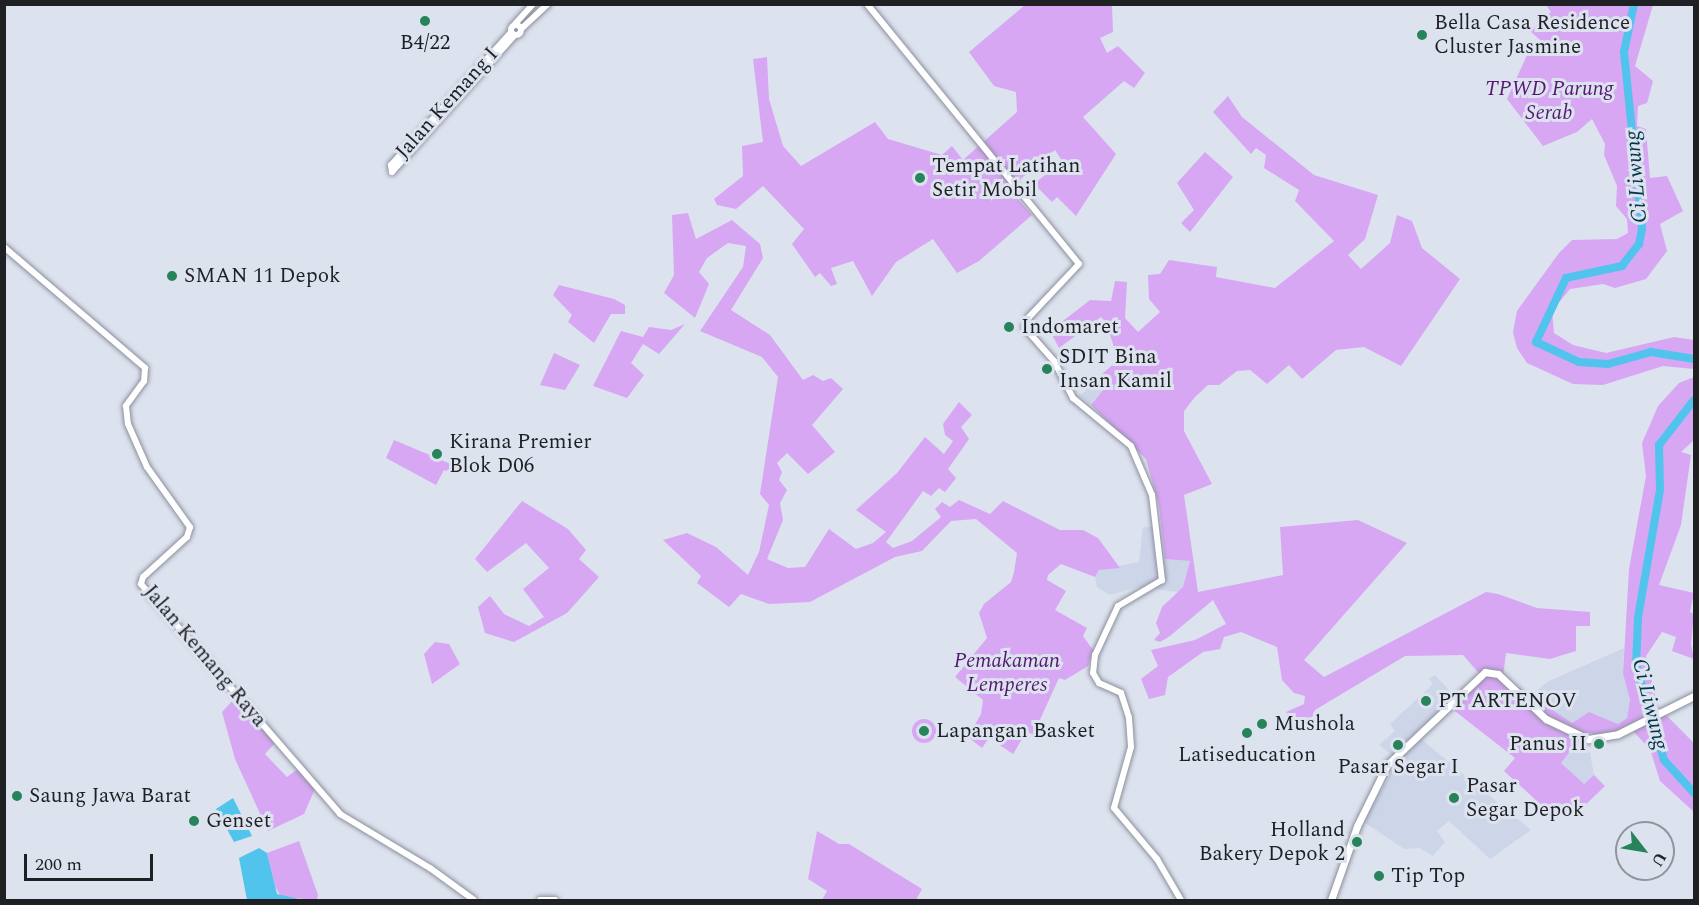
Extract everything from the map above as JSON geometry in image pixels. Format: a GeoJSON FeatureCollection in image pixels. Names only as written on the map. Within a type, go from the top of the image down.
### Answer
{"type":"FeatureCollection","features":[{"type":"Feature","properties":{"kind":"main road"},"geometry":{"type":"LineString","coordinates":[[1331,900],[1354,832],[1387,765],[1485,672],[1498,674],[1546,719],[1588,739],[1608,738],[1695,696]]}},
{"type":"Feature","properties":{"kind":"street"},"geometry":{"type":"LineString","coordinates":[[513,33],[515,24],[533,4]]}},
{"type":"Feature","properties":{"kind":"street"},"geometry":{"type":"LineString","coordinates":[[867,4],[1078,262],[1077,270],[1029,317],[1026,330],[1054,361],[1073,398],[1131,446],[1152,495],[1162,579],[1118,606],[1095,655],[1093,673],[1099,683],[1121,693],[1129,718],[1131,747],[1114,808],[1157,860],[1181,900]]}},
{"type":"Feature","properties":{"kind":"street"},"geometry":{"type":"LineString","coordinates":[[513,33],[521,29],[546,5]]}},
{"type":"Feature","properties":{"kind":"street"},"geometry":{"type":"LineString","coordinates":[[515,24],[521,29]]}},
{"type":"Feature","properties":{"kind":"street","name":"Jalan Kemang I"},"geometry":{"type":"LineString","coordinates":[[513,33],[392,172],[391,165],[513,33]]}},
{"type":"Feature","properties":{"kind":"street","name":"Jalan Kemang Raya"},"geometry":{"type":"LineString","coordinates":[[4,247],[146,368],[144,381],[126,406],[128,424],[147,467],[190,527],[187,537],[143,577],[141,584],[309,779],[351,821],[430,868],[474,900]]}},
{"type":"Feature","properties":{"kind":"street"},"geometry":{"type":"LineString","coordinates":[[540,900],[555,900]]}},
{"type":"Feature","properties":{"kind":"shaded area"},"geometry":{"type":"Polygon","coordinates":[[[1101,375],[1108,384],[1091,405],[1080,396],[1101,375]]]}},
{"type":"Feature","properties":{"kind":"shaded area"},"geometry":{"type":"Polygon","coordinates":[[[1161,526],[1165,559],[1190,561],[1183,587],[1178,592],[1138,587],[1110,595],[1097,587],[1095,577],[1099,570],[1139,562],[1143,527],[1161,526]]]}},
{"type":"Feature","properties":{"kind":"shaded area"},"geometry":{"type":"Polygon","coordinates":[[[1624,648],[1623,674],[1630,700],[1627,718],[1618,724],[1589,712],[1572,723],[1528,697],[1549,681],[1624,648]]]}},
{"type":"Feature","properties":{"kind":"shaded area"},"geometry":{"type":"Polygon","coordinates":[[[1435,675],[1459,701],[1421,739],[1531,830],[1490,859],[1449,821],[1437,831],[1445,842],[1433,856],[1419,848],[1404,849],[1364,822],[1398,760],[1379,745],[1395,731],[1390,724],[1433,684],[1429,679],[1435,675]]]}},
{"type":"Feature","properties":{"kind":"shaded area"},"geometry":{"type":"Polygon","coordinates":[[[1577,742],[1587,746],[1594,775],[1584,784],[1560,763],[1577,742]]]}},
{"type":"Feature","properties":{"kind":"green space"},"geometry":{"type":"Polygon","coordinates":[[[1025,5],[1112,5],[1113,32],[1100,38],[1107,53],[1118,46],[1145,73],[1134,88],[1124,81],[1083,117],[1116,154],[1076,216],[1057,197],[1052,202],[1034,184],[1062,161],[1055,150],[1009,189],[1032,215],[979,261],[957,273],[933,239],[896,262],[872,296],[853,261],[831,268],[837,284],[831,286],[820,273],[815,277],[792,244],[804,229],[763,186],[736,209],[717,205],[714,199],[743,176],[742,146],[763,142],[753,59],[767,57],[769,99],[783,146],[801,166],[875,122],[888,139],[942,155],[952,146],[963,160],[1017,112],[1016,92],[994,86],[969,52],[1025,5]]]}},
{"type":"Feature","properties":{"kind":"green space","name":"TPWD Parung Serab"},"geometry":{"type":"Polygon","coordinates":[[[1546,5],[1653,5],[1635,66],[1653,81],[1647,103],[1638,106],[1637,126],[1646,129],[1650,178],[1667,176],[1683,211],[1660,224],[1667,251],[1646,279],[1615,288],[1603,284],[1570,289],[1552,311],[1554,333],[1573,345],[1606,353],[1674,337],[1694,340],[1694,369],[1663,366],[1603,385],[1573,384],[1527,363],[1517,348],[1513,332],[1517,311],[1559,253],[1572,240],[1617,239],[1628,233],[1627,219],[1616,206],[1617,186],[1604,155],[1605,144],[1592,119],[1577,132],[1543,146],[1507,99],[1527,55],[1540,40],[1530,31],[1551,12],[1546,5]]]}},
{"type":"Feature","properties":{"kind":"green space"},"geometry":{"type":"Polygon","coordinates":[[[1228,96],[1242,117],[1314,175],[1378,195],[1365,239],[1348,255],[1361,269],[1390,243],[1397,215],[1412,221],[1422,248],[1460,279],[1401,366],[1364,347],[1336,350],[1302,379],[1289,365],[1267,384],[1250,370],[1237,371],[1219,385],[1208,385],[1195,397],[1184,411],[1184,431],[1212,484],[1184,495],[1198,592],[1283,575],[1280,527],[1358,520],[1407,543],[1304,660],[1324,677],[1486,592],[1537,608],[1590,612],[1590,626],[1576,626],[1576,651],[1550,659],[1506,653],[1503,677],[1572,723],[1589,712],[1618,724],[1627,718],[1630,700],[1623,674],[1629,569],[1646,476],[1642,443],[1658,406],[1679,383],[1694,377],[1694,440],[1681,452],[1691,455],[1681,525],[1659,585],[1694,593],[1690,612],[1694,614],[1691,644],[1694,659],[1672,651],[1676,637],[1662,632],[1646,656],[1658,707],[1694,743],[1694,812],[1660,781],[1650,749],[1629,727],[1603,737],[1590,733],[1577,742],[1561,763],[1584,784],[1594,775],[1605,786],[1575,815],[1560,803],[1550,813],[1504,771],[1515,758],[1451,708],[1484,679],[1463,655],[1405,656],[1315,710],[1311,720],[1288,716],[1286,712],[1304,704],[1305,696],[1294,693],[1282,680],[1277,647],[1241,632],[1224,637],[1220,649],[1203,652],[1168,677],[1165,695],[1149,699],[1141,679],[1158,666],[1151,650],[1195,640],[1226,624],[1213,600],[1170,636],[1160,642],[1154,640],[1160,633],[1156,623],[1162,607],[1183,587],[1190,561],[1165,559],[1159,506],[1146,459],[1091,405],[1108,384],[1101,375],[1118,360],[1106,322],[1101,317],[1059,348],[1050,331],[1090,300],[1111,301],[1115,281],[1127,282],[1125,318],[1138,332],[1160,312],[1149,299],[1148,275],[1160,274],[1169,260],[1217,267],[1216,277],[1275,288],[1334,241],[1295,201],[1299,190],[1264,168],[1266,155],[1256,148],[1251,154],[1213,112],[1228,96]]]}},
{"type":"Feature","properties":{"kind":"green space"},"geometry":{"type":"Polygon","coordinates":[[[1205,152],[1233,177],[1190,232],[1181,223],[1194,210],[1177,183],[1205,152]]]}},
{"type":"Feature","properties":{"kind":"green space","name":"Pemakaman Lemperes"},"geometry":{"type":"Polygon","coordinates":[[[688,213],[696,239],[732,220],[760,244],[763,258],[731,310],[770,335],[803,380],[813,375],[823,381],[831,378],[843,389],[812,425],[835,452],[808,474],[787,453],[777,463],[782,472],[779,480],[787,490],[780,503],[783,520],[767,559],[788,568],[805,567],[829,529],[856,549],[873,543],[886,532],[856,510],[897,473],[925,437],[944,454],[953,441],[945,435],[943,424],[959,402],[972,415],[961,427],[969,439],[948,469],[956,478],[945,492],[939,488],[931,496],[923,491],[886,542],[893,548],[912,541],[941,517],[935,509],[942,502],[950,507],[959,500],[990,514],[1003,501],[1060,530],[1083,530],[1098,538],[1120,568],[1099,570],[1095,577],[1061,564],[1048,575],[1047,580],[1066,591],[1055,610],[1087,628],[1083,636],[1093,650],[1088,666],[1065,680],[1059,678],[1033,735],[1027,731],[1013,754],[989,738],[982,748],[968,737],[981,714],[983,700],[955,677],[987,638],[979,613],[984,604],[1011,582],[1017,553],[976,519],[951,521],[922,551],[895,557],[810,602],[769,604],[741,594],[729,607],[697,583],[701,576],[663,540],[687,533],[716,547],[748,575],[759,552],[769,505],[760,494],[778,377],[762,357],[700,331],[743,267],[746,246],[728,243],[707,258],[699,272],[709,284],[695,318],[664,293],[674,275],[672,215],[688,213]]]}},
{"type":"Feature","properties":{"kind":"green space"},"geometry":{"type":"Polygon","coordinates":[[[559,285],[614,299],[625,305],[625,314],[611,314],[594,343],[568,322],[572,315],[553,295],[559,285]]]}},
{"type":"Feature","properties":{"kind":"green space"},"geometry":{"type":"Polygon","coordinates":[[[685,324],[659,354],[643,344],[631,363],[644,375],[627,398],[593,386],[621,331],[643,337],[649,327],[671,330],[685,324]]]}},
{"type":"Feature","properties":{"kind":"green space"},"geometry":{"type":"Polygon","coordinates":[[[554,353],[580,365],[565,390],[540,385],[554,353]]]}},
{"type":"Feature","properties":{"kind":"green space"},"geometry":{"type":"Polygon","coordinates":[[[394,440],[453,465],[450,472],[444,470],[436,485],[386,458],[394,440]]]}},
{"type":"Feature","properties":{"kind":"green space"},"geometry":{"type":"Polygon","coordinates":[[[522,501],[568,529],[586,550],[579,559],[599,577],[567,613],[514,642],[485,633],[478,607],[490,596],[504,614],[529,626],[544,617],[523,589],[549,568],[526,543],[487,572],[475,559],[522,501]]]}},
{"type":"Feature","properties":{"kind":"green space"},"geometry":{"type":"Polygon","coordinates":[[[435,642],[449,644],[460,664],[432,684],[424,654],[435,642]]]}},
{"type":"Feature","properties":{"kind":"green space"},"geometry":{"type":"Polygon","coordinates":[[[236,697],[276,742],[265,754],[287,777],[299,768],[315,789],[304,814],[268,831],[235,759],[222,712],[236,697]]]}},
{"type":"Feature","properties":{"kind":"green space","name":"Lapangan Basket"},"geometry":{"type":"Polygon","coordinates":[[[924,719],[933,722],[936,731],[933,740],[924,743],[915,740],[912,731],[915,722],[924,719]]]}},
{"type":"Feature","properties":{"kind":"green space"},"geometry":{"type":"Polygon","coordinates":[[[817,831],[839,844],[849,844],[922,889],[916,900],[822,900],[827,891],[808,879],[817,831]]]}},
{"type":"Feature","properties":{"kind":"green space"},"geometry":{"type":"Polygon","coordinates":[[[299,841],[318,895],[317,900],[281,897],[275,886],[267,853],[299,841]]]}},
{"type":"Feature","properties":{"kind":"water"},"geometry":{"type":"Polygon","coordinates":[[[233,798],[252,836],[234,842],[216,809],[233,798]]]}},
{"type":"Feature","properties":{"kind":"water"},"geometry":{"type":"Polygon","coordinates":[[[259,848],[267,853],[277,894],[303,900],[247,900],[239,858],[259,848]]]}},
{"type":"Feature","properties":{"kind":"waterway","name":"Ci Liwung"},"geometry":{"type":"LineString","coordinates":[[1634,4],[1624,52],[1642,229],[1639,244],[1622,266],[1566,278],[1536,342],[1579,362],[1608,364],[1651,352],[1694,359]]}},
{"type":"Feature","properties":{"kind":"waterway","name":"Ci Liwung"},"geometry":{"type":"LineString","coordinates":[[1694,400],[1659,445],[1660,490],[1638,618],[1636,665],[1664,760],[1694,793]]}},
{"type":"Feature","properties":{"kind":"place","name":"B4/22"},"geometry":{"type":"Point","coordinates":[425,21]}},
{"type":"Feature","properties":{"kind":"place","name":"Bella Casa Residence Cluster Jasmine"},"geometry":{"type":"Point","coordinates":[1422,35]}},
{"type":"Feature","properties":{"kind":"place","name":"Tempat Latihan Setir Mobil"},"geometry":{"type":"Point","coordinates":[920,178]}},
{"type":"Feature","properties":{"kind":"place","name":"SMAN 11 Depok"},"geometry":{"type":"Point","coordinates":[172,276]}},
{"type":"Feature","properties":{"kind":"place","name":"Indomaret"},"geometry":{"type":"Point","coordinates":[1009,327]}},
{"type":"Feature","properties":{"kind":"place","name":"SDIT Bina Insan Kamil"},"geometry":{"type":"Point","coordinates":[1047,369]}},
{"type":"Feature","properties":{"kind":"place","name":"Kirana Premier Blok D06"},"geometry":{"type":"Point","coordinates":[437,454]}},
{"type":"Feature","properties":{"kind":"place","name":"PT ARTENOV"},"geometry":{"type":"Point","coordinates":[1426,701]}},
{"type":"Feature","properties":{"kind":"place","name":"Mushola"},"geometry":{"type":"Point","coordinates":[1262,724]}},
{"type":"Feature","properties":{"kind":"place","name":"Lapangan Basket"},"geometry":{"type":"Point","coordinates":[924,731]}},
{"type":"Feature","properties":{"kind":"place","name":"Latiseducation"},"geometry":{"type":"Point","coordinates":[1247,733]}},
{"type":"Feature","properties":{"kind":"place","name":"Panus II"},"geometry":{"type":"Point","coordinates":[1599,744]}},
{"type":"Feature","properties":{"kind":"place","name":"Pasar Segar I"},"geometry":{"type":"Point","coordinates":[1398,745]}},
{"type":"Feature","properties":{"kind":"place","name":"Saung Jawa Barat"},"geometry":{"type":"Point","coordinates":[17,796]}},
{"type":"Feature","properties":{"kind":"place","name":"Pasar Segar Depok"},"geometry":{"type":"Point","coordinates":[1454,798]}},
{"type":"Feature","properties":{"kind":"place","name":"Genset"},"geometry":{"type":"Point","coordinates":[194,821]}},
{"type":"Feature","properties":{"kind":"place","name":"Holland Bakery Depok 2"},"geometry":{"type":"Point","coordinates":[1357,842]}},
{"type":"Feature","properties":{"kind":"place","name":"Tip Top"},"geometry":{"type":"Point","coordinates":[1379,876]}}]}
